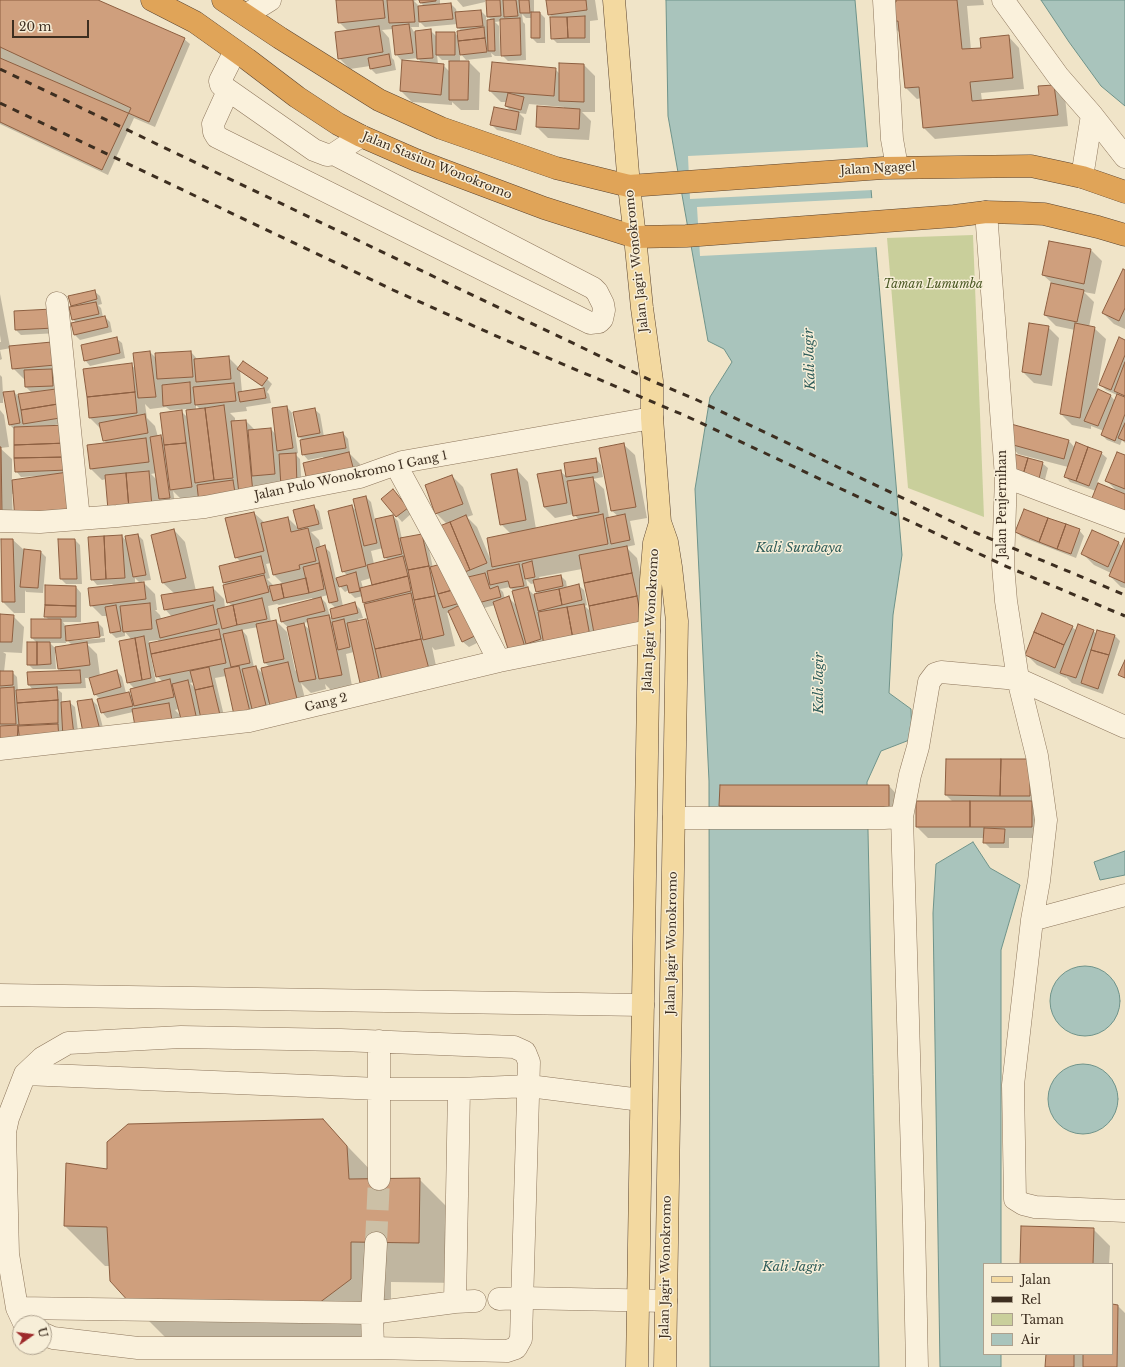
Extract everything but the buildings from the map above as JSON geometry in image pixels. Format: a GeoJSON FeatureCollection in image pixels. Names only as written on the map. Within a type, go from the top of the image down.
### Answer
{"type":"FeatureCollection","features":[{"type":"Feature","properties":{"kind":"highway","name":"Jalan Stasiun Wonokromo"},"geometry":{"type":"LineString","coordinates":[[152,0],[195,22],[297,98],[338,124],[361,136],[416,160],[544,208],[636,237]]}},
{"type":"Feature","properties":{"kind":"highway"},"geometry":{"type":"LineString","coordinates":[[223,0],[379,100],[441,128],[556,168],[629,186]]}},
{"type":"Feature","properties":{"kind":"highway","name":"Jalan Ngagel"},"geometry":{"type":"LineString","coordinates":[[629,186],[890,168],[1031,166],[1082,177],[1125,192]]}},
{"type":"Feature","properties":{"kind":"highway"},"geometry":{"type":"LineString","coordinates":[[636,237],[686,236],[954,216],[986,212],[1022,212],[1044,214],[1098,227],[1125,236]]}},
{"type":"Feature","properties":{"kind":"main road","name":"Jalan Jagir Wonokromo"},"geometry":{"type":"LineString","coordinates":[[614,0],[629,186],[636,237],[642,308],[652,381],[652,418],[660,522],[667,542],[677,621],[665,1367]]}},
{"type":"Feature","properties":{"kind":"main road","name":"Jalan Jagir Wonokromo"},"geometry":{"type":"LineString","coordinates":[[637,1367],[649,631],[654,543],[660,522]]}},
{"type":"Feature","properties":{"kind":"main road"},"geometry":{"type":"LineString","coordinates":[[643,1005],[670,1006]]}},
{"type":"Feature","properties":{"kind":"street"},"geometry":{"type":"LineString","coordinates":[[246,15],[270,0]]}},
{"type":"Feature","properties":{"kind":"street"},"geometry":{"type":"LineString","coordinates":[[884,0],[892,139],[890,168]]}},
{"type":"Feature","properties":{"kind":"street"},"geometry":{"type":"LineString","coordinates":[[1003,0],[1058,76],[1092,115],[1125,157]]}},
{"type":"Feature","properties":{"kind":"street"},"geometry":{"type":"LineString","coordinates":[[235,51],[220,81],[221,85],[314,150],[327,155],[334,154],[361,136]]}},
{"type":"Feature","properties":{"kind":"street"},"geometry":{"type":"LineString","coordinates":[[228,91],[213,124],[214,132],[217,137],[590,323],[600,322],[602,320],[604,310],[603,304],[597,292],[593,288],[334,154]]}},
{"type":"Feature","properties":{"kind":"street"},"geometry":{"type":"LineString","coordinates":[[1082,177],[1092,115]]}},
{"type":"Feature","properties":{"kind":"street","name":"Jalan Penjernihan"},"geometry":{"type":"LineString","coordinates":[[986,212],[1006,477],[1003,565],[1006,601],[1018,679],[1037,756],[1046,820],[1039,881],[1032,920],[1013,1085],[1015,1198],[1023,1204],[1035,1207],[1125,1211]]}},
{"type":"Feature","properties":{"kind":"street"},"geometry":{"type":"LineString","coordinates":[[57,303],[79,519]]}},
{"type":"Feature","properties":{"kind":"street","name":"Jalan Pulo Wonokromo I Gang 1"},"geometry":{"type":"LineString","coordinates":[[0,521],[40,522],[205,507],[360,476],[402,462],[652,418]]}},
{"type":"Feature","properties":{"kind":"street"},"geometry":{"type":"LineString","coordinates":[[396,465],[448,561],[499,661]]}},
{"type":"Feature","properties":{"kind":"street"},"geometry":{"type":"LineString","coordinates":[[1006,477],[1125,522]]}},
{"type":"Feature","properties":{"kind":"street","name":"Gang 2"},"geometry":{"type":"LineString","coordinates":[[0,749],[250,721],[499,661],[649,631]]}},
{"type":"Feature","properties":{"kind":"street"},"geometry":{"type":"LineString","coordinates":[[917,1367],[914,1223],[893,817],[910,775],[918,747],[929,682],[935,674],[941,672],[1018,679],[1125,727]]}},
{"type":"Feature","properties":{"kind":"street"},"geometry":{"type":"LineString","coordinates":[[674,818],[893,817]]}},
{"type":"Feature","properties":{"kind":"street"},"geometry":{"type":"LineString","coordinates":[[1032,920],[1125,894]]}},
{"type":"Feature","properties":{"kind":"street"},"geometry":{"type":"LineString","coordinates":[[0,995],[643,1005]]}},
{"type":"Feature","properties":{"kind":"street"},"geometry":{"type":"LineString","coordinates":[[52,1338],[138,1348],[373,1348],[508,1350],[516,1348],[521,1339],[529,1062],[525,1052],[514,1047],[379,1041],[181,1038],[68,1044],[42,1058],[25,1074],[8,1118],[5,1132],[4,1253],[20,1315],[372,1313],[465,1301],[459,1089]]}},
{"type":"Feature","properties":{"kind":"street"},"geometry":{"type":"LineString","coordinates":[[378,1179],[379,1041]]}},
{"type":"Feature","properties":{"kind":"street"},"geometry":{"type":"LineString","coordinates":[[25,1074],[379,1089],[459,1089],[529,1086],[641,1100]]}},
{"type":"Feature","properties":{"kind":"street"},"geometry":{"type":"LineString","coordinates":[[373,1348],[372,1313],[376,1243]]}},
{"type":"Feature","properties":{"kind":"street"},"geometry":{"type":"LineString","coordinates":[[499,1299],[522,1298],[666,1301]]}},
{"type":"Feature","properties":{"kind":"green space","name":"Taman Lumumba"},"geometry":{"type":"Polygon","coordinates":[[[973,235],[984,517],[908,488],[887,238],[973,235]]]}},
{"type":"Feature","properties":{"kind":"water","name":"Kali Surabaya"},"geometry":{"type":"Polygon","coordinates":[[[666,0],[855,0],[902,555],[893,615],[889,693],[911,709],[912,739],[881,751],[867,782],[879,1367],[710,1367],[709,781],[695,489],[710,397],[732,362],[724,349],[708,341],[668,116],[666,0]]]}},
{"type":"Feature","properties":{"kind":"water"},"geometry":{"type":"Polygon","coordinates":[[[1041,0],[1125,0],[1125,106],[1101,86],[1041,0]]]}},
{"type":"Feature","properties":{"kind":"water"},"geometry":{"type":"Polygon","coordinates":[[[973,842],[990,868],[1020,885],[1001,950],[1001,1263],[983,1263],[983,1355],[1001,1355],[1001,1367],[940,1367],[933,913],[936,864],[973,842]]]}},
{"type":"Feature","properties":{"kind":"water"},"geometry":{"type":"Polygon","coordinates":[[[1125,851],[1125,875],[1100,880],[1094,862],[1125,851]]]}},
{"type":"Feature","properties":{"kind":"water"},"geometry":{"type":"Polygon","coordinates":[[[1078,966],[1092,966],[1105,972],[1114,981],[1118,987],[1120,1001],[1118,1015],[1110,1026],[1099,1034],[1092,1036],[1078,1036],[1071,1034],[1060,1026],[1052,1015],[1050,1008],[1050,994],[1052,987],[1060,976],[1071,968],[1078,966]]]}},
{"type":"Feature","properties":{"kind":"water"},"geometry":{"type":"Polygon","coordinates":[[[1076,1064],[1090,1064],[1103,1070],[1112,1079],[1118,1092],[1116,1112],[1108,1124],[1090,1134],[1076,1134],[1063,1128],[1054,1119],[1048,1106],[1048,1092],[1054,1079],[1063,1070],[1076,1064]]]}},
{"type":"Feature","properties":{"kind":"pier"},"geometry":{"type":"Polygon","coordinates":[[[870,147],[873,190],[690,199],[688,156],[870,147]]]}},
{"type":"Feature","properties":{"kind":"pier"},"geometry":{"type":"Polygon","coordinates":[[[874,198],[878,247],[700,256],[697,207],[874,198]]]}},
{"type":"Feature","properties":{"kind":"tunnel"},"geometry":{"type":"LineString","coordinates":[[376,1243],[379,1179]]}},
{"type":"Feature","properties":{"kind":"railway"},"geometry":{"type":"LineString","coordinates":[[0,69],[652,381],[695,399],[974,532],[1125,595]]}},
{"type":"Feature","properties":{"kind":"railway"},"geometry":{"type":"LineString","coordinates":[[0,103],[393,290],[503,339],[686,416],[1003,565],[1125,616]]}},
{"type":"Feature","properties":{"kind":"water label","name":"Kali Jagir"},"geometry":{"type":"Point","coordinates":[810,359]}},
{"type":"Feature","properties":{"kind":"water label","name":"Kali Jagir"},"geometry":{"type":"Point","coordinates":[819,683]}},
{"type":"Feature","properties":{"kind":"water label","name":"Kali Jagir"},"geometry":{"type":"Point","coordinates":[793,1267]}}]}
